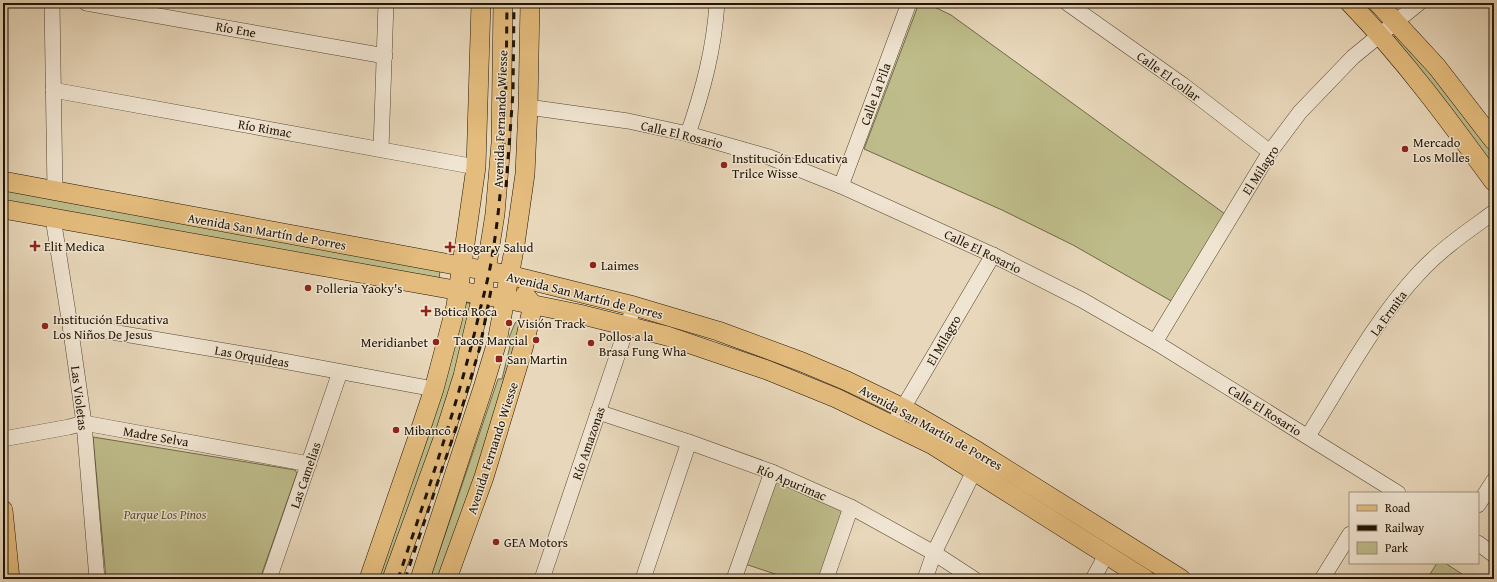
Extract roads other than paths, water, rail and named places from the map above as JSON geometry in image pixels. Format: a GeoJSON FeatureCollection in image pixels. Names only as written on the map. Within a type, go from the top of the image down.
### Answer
{"type":"FeatureCollection","features":[{"type":"Feature","properties":{"kind":"main road","name":"Avenida Fernando Wiesse"},"geometry":{"type":"LineString","coordinates":[[369,579],[434,389],[456,306],[463,266],[476,167],[481,3]]}},
{"type":"Feature","properties":{"kind":"main road","name":"Avenida Fernando Wiesse"},"geometry":{"type":"LineString","coordinates":[[392,579],[443,439],[459,390],[482,295],[494,214],[501,143],[503,3]]}},
{"type":"Feature","properties":{"kind":"main road","name":"Avenida Fernando Wiesse"},"geometry":{"type":"LineString","coordinates":[[420,579],[484,388],[497,342],[515,244],[525,174],[530,3]]}},
{"type":"Feature","properties":{"kind":"main road"},"geometry":{"type":"LineString","coordinates":[[1350,3],[1380,34],[1437,103],[1494,182]]}},
{"type":"Feature","properties":{"kind":"main road"},"geometry":{"type":"LineString","coordinates":[[1378,3],[1437,67],[1494,141]]}},
{"type":"Feature","properties":{"kind":"main road","name":"Avenida San Martín de Porres"},"geometry":{"type":"LineString","coordinates":[[3,181],[463,266],[634,306],[718,331],[802,362],[847,381],[903,408],[977,451],[1181,579]]}},
{"type":"Feature","properties":{"kind":"main road","name":"Avenida San Martín de Porres"},"geometry":{"type":"LineString","coordinates":[[3,209],[505,299],[579,314],[667,336],[767,370],[836,398],[893,425],[932,445],[1145,579]]}},
{"type":"Feature","properties":{"kind":"main road"},"geometry":{"type":"LineString","coordinates":[[509,276],[533,305]]}},
{"type":"Feature","properties":{"kind":"main road"},"geometry":{"type":"LineString","coordinates":[[557,310],[563,289]]}},
{"type":"Feature","properties":{"kind":"main road","name":"Avenida Fernando Wiesse"},"geometry":{"type":"LineString","coordinates":[[447,579],[488,462],[524,345],[533,305]]}},
{"type":"Feature","properties":{"kind":"main road"},"geometry":{"type":"LineString","coordinates":[[4,522],[10,579]]}},
{"type":"Feature","properties":{"kind":"street"},"geometry":{"type":"LineString","coordinates":[[52,3],[55,191]]}},
{"type":"Feature","properties":{"kind":"street","name":"Río Ene"},"geometry":{"type":"LineString","coordinates":[[86,3],[385,56]]}},
{"type":"Feature","properties":{"kind":"street"},"geometry":{"type":"LineString","coordinates":[[381,149],[386,3]]}},
{"type":"Feature","properties":{"kind":"street"},"geometry":{"type":"LineString","coordinates":[[688,134],[703,89],[710,57],[717,3]]}},
{"type":"Feature","properties":{"kind":"street","name":"Calle La Pila"},"geometry":{"type":"LineString","coordinates":[[841,186],[909,3]]}},
{"type":"Feature","properties":{"kind":"street","name":"Calle El Collar"},"geometry":{"type":"LineString","coordinates":[[1067,3],[1183,85],[1270,152]]}},
{"type":"Feature","properties":{"kind":"street","name":"El Milagro"},"geometry":{"type":"LineString","coordinates":[[1155,342],[1270,152],[1300,112],[1353,58],[1395,21],[1419,3]]}},
{"type":"Feature","properties":{"kind":"street","name":"Río Rimac"},"geometry":{"type":"LineString","coordinates":[[53,90],[476,167]]}},
{"type":"Feature","properties":{"kind":"street","name":"Calle El Rosario"},"geometry":{"type":"LineString","coordinates":[[528,107],[628,121],[688,134],[769,157],[841,186],[993,255],[1082,300],[1155,342],[1308,436],[1379,488],[1394,492]]}},
{"type":"Feature","properties":{"kind":"street","name":"La Ermita"},"geometry":{"type":"LineString","coordinates":[[1308,436],[1379,324],[1399,296],[1420,272],[1444,250],[1494,212]]}},
{"type":"Feature","properties":{"kind":"street","name":"Las Violetas"},"geometry":{"type":"LineString","coordinates":[[53,218],[84,423],[97,579]]}},
{"type":"Feature","properties":{"kind":"street","name":"El Milagro"},"geometry":{"type":"LineString","coordinates":[[893,425],[993,255]]}},
{"type":"Feature","properties":{"kind":"street","name":"Río Amazonas"},"geometry":{"type":"LineString","coordinates":[[542,579],[634,306]]}},
{"type":"Feature","properties":{"kind":"street","name":"Las Orquideas"},"geometry":{"type":"LineString","coordinates":[[70,325],[434,389]]}},
{"type":"Feature","properties":{"kind":"street","name":"Las Camelias"},"geometry":{"type":"LineString","coordinates":[[269,579],[340,372]]}},
{"type":"Feature","properties":{"kind":"street","name":"Río Apurimac"},"geometry":{"type":"LineString","coordinates":[[598,412],[689,442],[772,472],[851,507],[934,553],[974,579]]}},
{"type":"Feature","properties":{"kind":"street","name":"Madre Selva"},"geometry":{"type":"LineString","coordinates":[[3,439],[84,423],[309,464]]}},
{"type":"Feature","properties":{"kind":"street"},"geometry":{"type":"LineString","coordinates":[[643,579],[689,442]]}},
{"type":"Feature","properties":{"kind":"street"},"geometry":{"type":"LineString","coordinates":[[925,579],[934,553],[974,471]]}},
{"type":"Feature","properties":{"kind":"street"},"geometry":{"type":"LineString","coordinates":[[734,579],[772,472]]}},
{"type":"Feature","properties":{"kind":"street"},"geometry":{"type":"LineString","coordinates":[[1479,503],[1494,480]]}},
{"type":"Feature","properties":{"kind":"street"},"geometry":{"type":"LineString","coordinates":[[826,579],[851,507]]}},
{"type":"Feature","properties":{"kind":"street"},"geometry":{"type":"LineString","coordinates":[[1322,579],[1349,536]]}},
{"type":"Feature","properties":{"kind":"street"},"geometry":{"type":"LineString","coordinates":[[1479,544],[1494,555]]}},
{"type":"Feature","properties":{"kind":"street"},"geometry":{"type":"LineString","coordinates":[[1093,579],[1106,554]]}},
{"type":"Feature","properties":{"kind":"railway"},"geometry":{"type":"LineString","coordinates":[[398,579],[453,412],[472,344],[491,263],[500,198],[502,166],[507,3]]}},
{"type":"Feature","properties":{"kind":"railway"},"geometry":{"type":"LineString","coordinates":[[506,187],[513,93],[514,3]]}},
{"type":"Feature","properties":{"kind":"railway"},"geometry":{"type":"LineString","coordinates":[[405,579],[456,428],[480,347],[491,290]]}},
{"type":"Feature","properties":{"kind":"place","name":"Mercado Los Molles"},"geometry":{"type":"Point","coordinates":[1405,149]}},
{"type":"Feature","properties":{"kind":"place","name":"Institución Educativa Trilce Wisse"},"geometry":{"type":"Point","coordinates":[724,165]}},
{"type":"Feature","properties":{"kind":"place","name":"Elit Medica"},"geometry":{"type":"Point","coordinates":[35,246]}},
{"type":"Feature","properties":{"kind":"place","name":"Hogar y Salud"},"geometry":{"type":"Point","coordinates":[450,247]}},
{"type":"Feature","properties":{"kind":"place","name":"Laimes"},"geometry":{"type":"Point","coordinates":[593,265]}},
{"type":"Feature","properties":{"kind":"place","name":"Polleria Yaoky's"},"geometry":{"type":"Point","coordinates":[308,288]}},
{"type":"Feature","properties":{"kind":"place","name":"Botica Roca"},"geometry":{"type":"Point","coordinates":[426,311]}},
{"type":"Feature","properties":{"kind":"place","name":"Visión Track"},"geometry":{"type":"Point","coordinates":[509,323]}},
{"type":"Feature","properties":{"kind":"place","name":"Institución Educativa Los Niños De Jesus"},"geometry":{"type":"Point","coordinates":[45,326]}},
{"type":"Feature","properties":{"kind":"place","name":"Tacos Marcial"},"geometry":{"type":"Point","coordinates":[536,340]}},
{"type":"Feature","properties":{"kind":"place","name":"Meridianbet"},"geometry":{"type":"Point","coordinates":[436,342]}},
{"type":"Feature","properties":{"kind":"place","name":"Pollos a la Brasa Fung Wha"},"geometry":{"type":"Point","coordinates":[591,343]}},
{"type":"Feature","properties":{"kind":"place","name":"San Martin"},"geometry":{"type":"Point","coordinates":[499,359]}},
{"type":"Feature","properties":{"kind":"place","name":"Mibanco"},"geometry":{"type":"Point","coordinates":[396,430]}},
{"type":"Feature","properties":{"kind":"place","name":"GEA Motors"},"geometry":{"type":"Point","coordinates":[496,542]}},
{"type":"Feature","properties":{"kind":"park label","name":"Parque Los Pinos"},"geometry":{"type":"Point","coordinates":[165,514]}}]}
